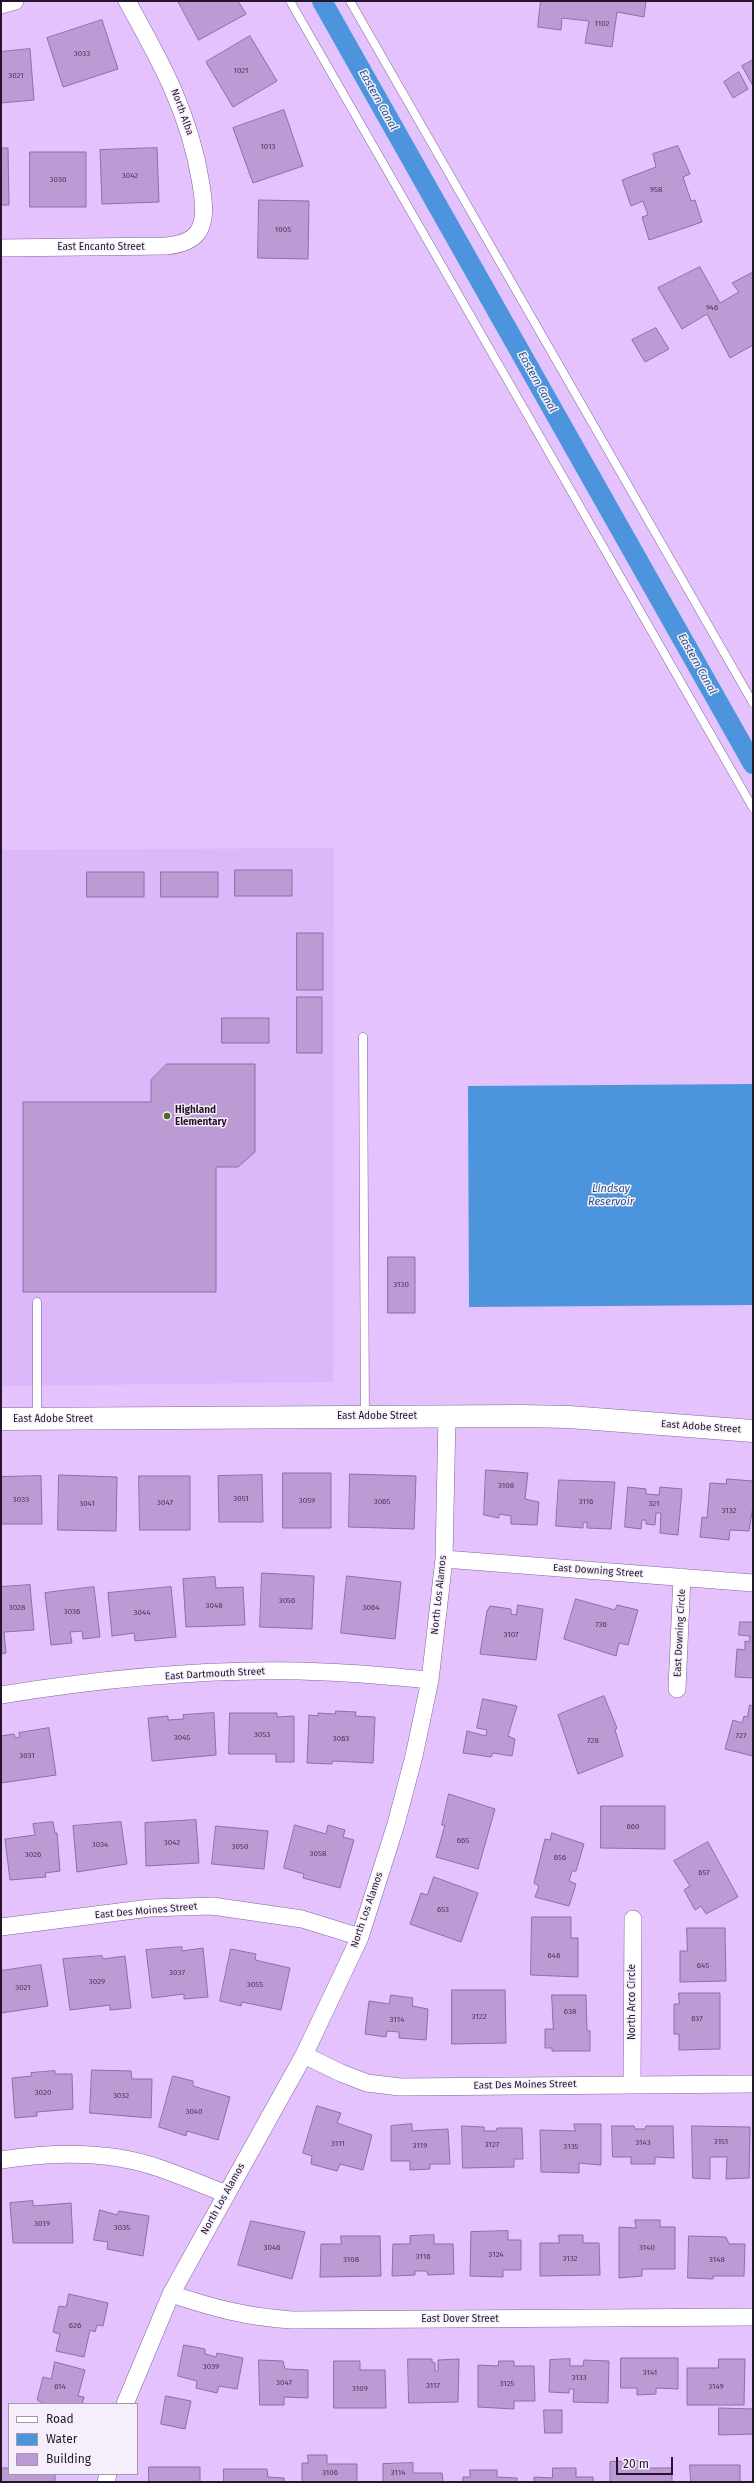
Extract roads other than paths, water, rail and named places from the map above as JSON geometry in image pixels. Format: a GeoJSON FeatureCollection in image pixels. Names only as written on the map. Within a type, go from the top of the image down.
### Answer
{"type":"FeatureCollection","features":[{"type":"Feature","properties":{"kind":"street"},"geometry":{"type":"LineString","coordinates":[[1,5],[15,1]]}},
{"type":"Feature","properties":{"kind":"street","name":"North Alba"},"geometry":{"type":"LineString","coordinates":[[127,1],[170,79],[188,123],[203,196],[202,222],[198,232]]}},
{"type":"Feature","properties":{"kind":"street","name":"East Encanto Street"},"geometry":{"type":"LineString","coordinates":[[1,248],[166,246],[188,240],[198,232]]}},
{"type":"Feature","properties":{"kind":"street","name":"East Adobe Street"},"geometry":{"type":"LineString","coordinates":[[1,1419],[365,1416],[569,1417],[753,1431]]}},
{"type":"Feature","properties":{"kind":"street","name":"North Los Alamos"},"geometry":{"type":"LineString","coordinates":[[125,2403],[171,2294],[304,2055],[360,1937],[398,1816],[414,1756],[430,1680],[444,1560],[447,1416]]}},
{"type":"Feature","properties":{"kind":"street","name":"East Downing Street"},"geometry":{"type":"LineString","coordinates":[[444,1560],[753,1583]]}},
{"type":"Feature","properties":{"kind":"street","name":"East Downing Circle"},"geometry":{"type":"LineString","coordinates":[[677,1689],[682,1577]]}},
{"type":"Feature","properties":{"kind":"street","name":"East Dartmouth Street"},"geometry":{"type":"LineString","coordinates":[[1,1695],[44,1688],[213,1672],[325,1672],[430,1680]]}},
{"type":"Feature","properties":{"kind":"street","name":"East Des Moines Street"},"geometry":{"type":"LineString","coordinates":[[1,1927],[150,1908],[212,1906],[302,1918],[360,1937]]}},
{"type":"Feature","properties":{"kind":"street","name":"North Arco Circle"},"geometry":{"type":"LineString","coordinates":[[632,2084],[633,1919]]}},
{"type":"Feature","properties":{"kind":"street","name":"East Des Moines Street"},"geometry":{"type":"LineString","coordinates":[[304,2055],[341,2073],[367,2083],[400,2087],[753,2084]]}},
{"type":"Feature","properties":{"kind":"street"},"geometry":{"type":"LineString","coordinates":[[1,2160],[54,2155],[118,2159],[158,2168],[226,2194]]}},
{"type":"Feature","properties":{"kind":"street","name":"East Dover Street"},"geometry":{"type":"LineString","coordinates":[[171,2294],[219,2310],[257,2318],[292,2320],[753,2317]]}},
{"type":"Feature","properties":{"kind":"lane"},"geometry":{"type":"LineString","coordinates":[[290,1],[753,808]]}},
{"type":"Feature","properties":{"kind":"lane"},"geometry":{"type":"LineString","coordinates":[[350,1],[753,703]]}},
{"type":"Feature","properties":{"kind":"lane"},"geometry":{"type":"LineString","coordinates":[[363,1037],[365,1416]]}},
{"type":"Feature","properties":{"kind":"lane"},"geometry":{"type":"LineString","coordinates":[[37,1302],[37,1419]]}},
{"type":"Feature","properties":{"kind":"water","name":"Lindsay Reservoir"},"geometry":{"type":"Polygon","coordinates":[[[753,1084],[753,1305],[469,1307],[468,1086],[753,1084]]]}},
{"type":"Feature","properties":{"kind":"waterway","name":"Eastern Canal"},"geometry":{"type":"LineString","coordinates":[[322,1],[753,764]]}},
{"type":"Feature","properties":{"kind":"place","name":"Highland Elementary"},"geometry":{"type":"Point","coordinates":[167,1116]}}]}
